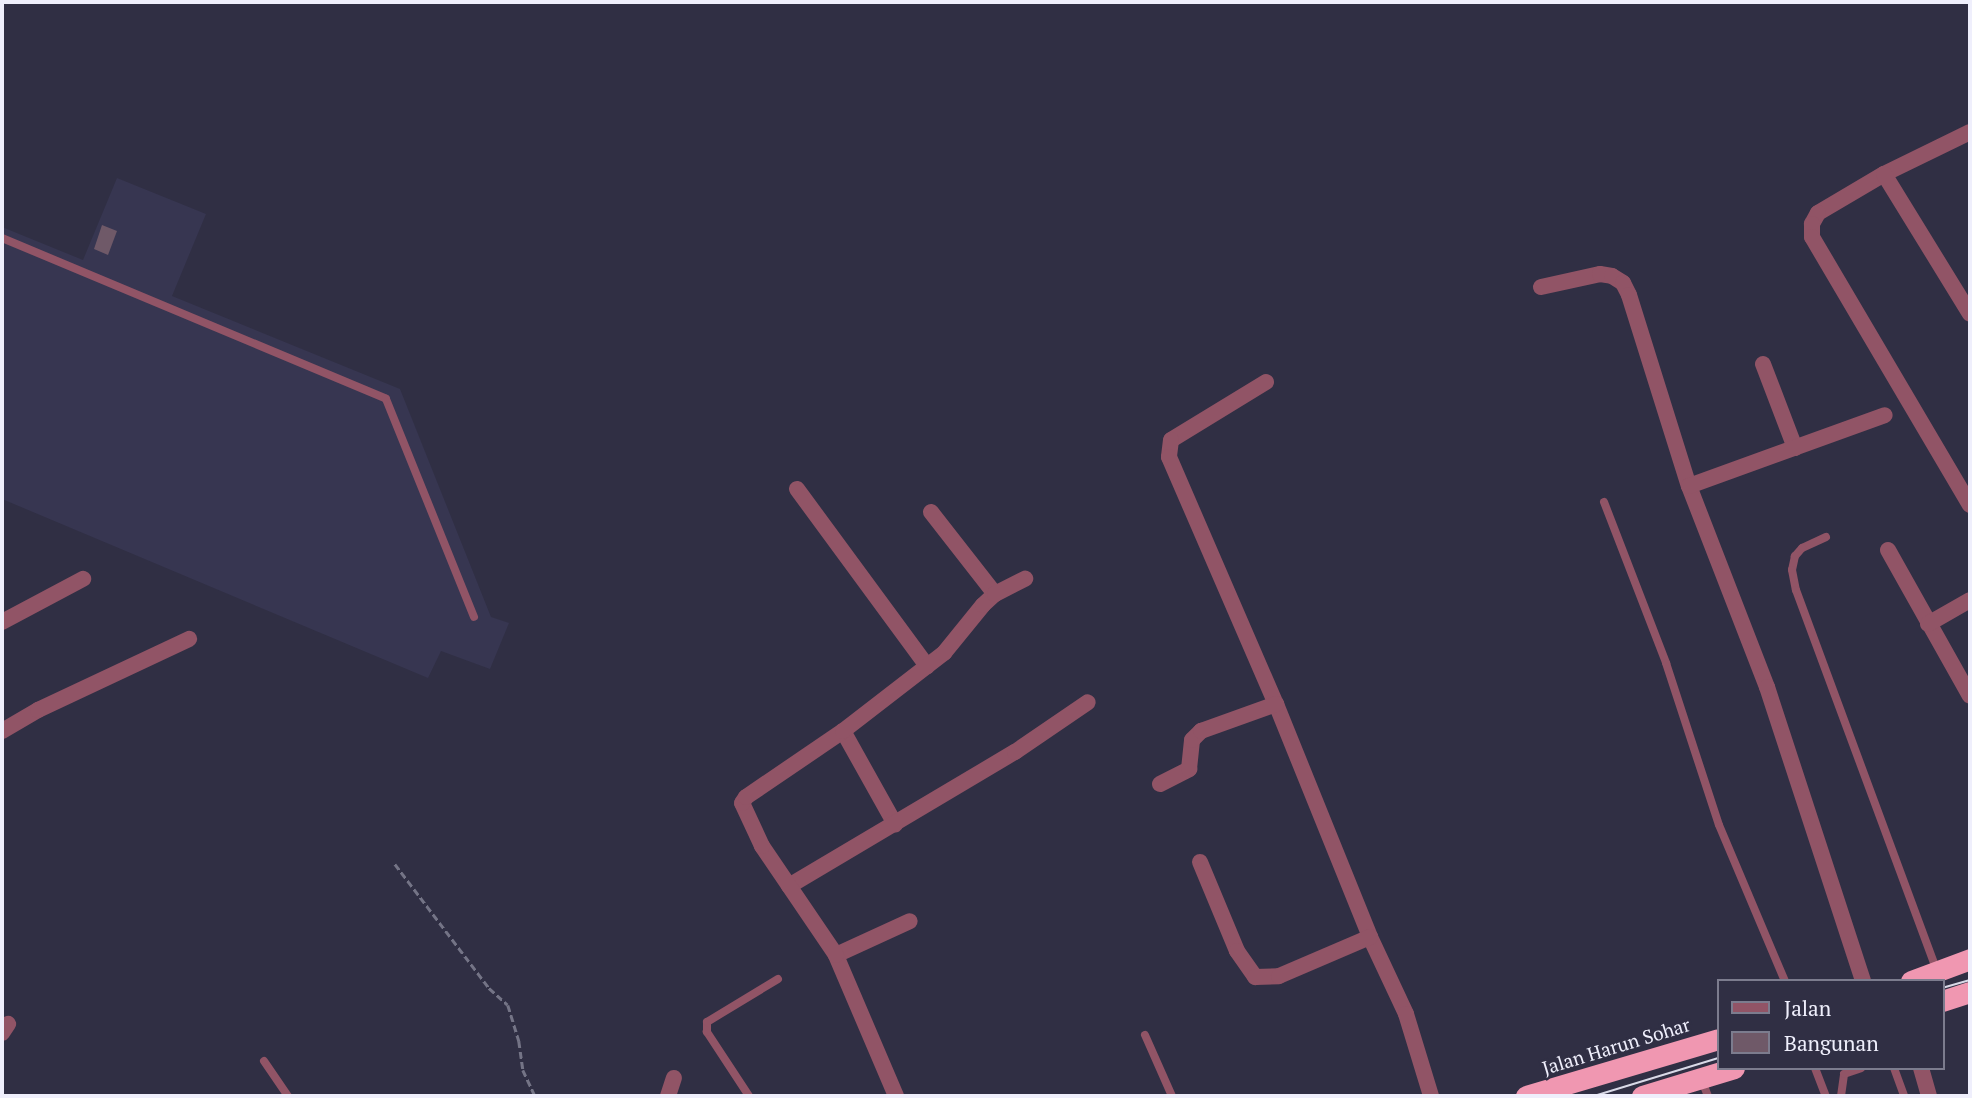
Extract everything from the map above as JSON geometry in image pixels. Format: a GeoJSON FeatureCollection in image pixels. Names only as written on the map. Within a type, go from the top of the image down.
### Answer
{"type":"FeatureCollection","features":[{"type":"Feature","properties":{"kind":"highway"},"geometry":{"type":"LineString","coordinates":[[1917,979],[1970,959]]}},
{"type":"Feature","properties":{"kind":"highway"},"geometry":{"type":"LineString","coordinates":[[1944,1001],[1970,992]]}},
{"type":"Feature","properties":{"kind":"highway","name":"Jalan Harun Sohar"},"geometry":{"type":"LineString","coordinates":[[1527,1096],[1716,1040]]}},
{"type":"Feature","properties":{"kind":"highway"},"geometry":{"type":"LineString","coordinates":[[1650,1095],[1705,1087],[1731,1070]]}},
{"type":"Feature","properties":{"kind":"street"},"geometry":{"type":"LineString","coordinates":[[1970,132],[1884,174],[1818,213],[1812,224],[1812,237],[1970,505]]}},
{"type":"Feature","properties":{"kind":"street"},"geometry":{"type":"LineString","coordinates":[[1884,174],[1970,314]]}},
{"type":"Feature","properties":{"kind":"street"},"geometry":{"type":"LineString","coordinates":[[1541,287],[1600,274],[1612,276],[1623,283],[1689,486],[1768,687],[1862,979]]}},
{"type":"Feature","properties":{"kind":"street"},"geometry":{"type":"LineString","coordinates":[[1763,364],[1795,449]]}},
{"type":"Feature","properties":{"kind":"street"},"geometry":{"type":"LineString","coordinates":[[1266,382],[1171,440],[1167,447],[1276,704],[1370,937],[1406,1014],[1431,1096]]}},
{"type":"Feature","properties":{"kind":"street"},"geometry":{"type":"LineString","coordinates":[[1689,486],[1885,415]]}},
{"type":"Feature","properties":{"kind":"street"},"geometry":{"type":"LineString","coordinates":[[797,489],[927,667]]}},
{"type":"Feature","properties":{"kind":"street"},"geometry":{"type":"LineString","coordinates":[[931,512],[995,594]]}},
{"type":"Feature","properties":{"kind":"street"},"geometry":{"type":"LineString","coordinates":[[1888,550],[1927,624],[1970,696]]}},
{"type":"Feature","properties":{"kind":"street"},"geometry":{"type":"LineString","coordinates":[[2,622],[83,579]]}},
{"type":"Feature","properties":{"kind":"street"},"geometry":{"type":"LineString","coordinates":[[897,1096],[836,954],[789,886],[744,811],[743,800],[843,731],[927,667],[957,640],[974,612],[995,594],[1025,579]]}},
{"type":"Feature","properties":{"kind":"street"},"geometry":{"type":"LineString","coordinates":[[1927,624],[1970,600]]}},
{"type":"Feature","properties":{"kind":"street"},"geometry":{"type":"LineString","coordinates":[[2,731],[38,709],[189,639]]}},
{"type":"Feature","properties":{"kind":"street"},"geometry":{"type":"LineString","coordinates":[[789,886],[1016,752],[1088,702]]}},
{"type":"Feature","properties":{"kind":"street"},"geometry":{"type":"LineString","coordinates":[[1160,784],[1189,769],[1192,740],[1200,731],[1276,704]]}},
{"type":"Feature","properties":{"kind":"street"},"geometry":{"type":"LineString","coordinates":[[843,731],[895,824]]}},
{"type":"Feature","properties":{"kind":"street"},"geometry":{"type":"LineString","coordinates":[[1200,862],[1237,951],[1252,974],[1259,978],[1279,976],[1370,937]]}},
{"type":"Feature","properties":{"kind":"street"},"geometry":{"type":"LineString","coordinates":[[836,954],[911,921]]}},
{"type":"Feature","properties":{"kind":"street"},"geometry":{"type":"LineString","coordinates":[[1922,1070],[1929,1096]]}},
{"type":"Feature","properties":{"kind":"street"},"geometry":{"type":"LineString","coordinates":[[668,1096],[674,1078]]}},
{"type":"Feature","properties":{"kind":"lane"},"geometry":{"type":"LineString","coordinates":[[2,239],[386,399],[474,617]]}},
{"type":"Feature","properties":{"kind":"lane"},"geometry":{"type":"LineString","coordinates":[[1604,502],[1666,663],[1719,825],[1784,979]]}},
{"type":"Feature","properties":{"kind":"lane"},"geometry":{"type":"LineString","coordinates":[[1826,537],[1802,548],[1795,556],[1792,570],[1796,590],[1937,972]]}},
{"type":"Feature","properties":{"kind":"lane"},"geometry":{"type":"LineString","coordinates":[[749,1096],[707,1032],[707,1022],[778,979]]}},
{"type":"Feature","properties":{"kind":"lane"},"geometry":{"type":"LineString","coordinates":[[1145,1035],[1172,1096]]}},
{"type":"Feature","properties":{"kind":"lane"},"geometry":{"type":"LineString","coordinates":[[264,1062],[288,1096]]}},
{"type":"Feature","properties":{"kind":"lane"},"geometry":{"type":"LineString","coordinates":[[1816,1070],[1826,1096]]}},
{"type":"Feature","properties":{"kind":"lane"},"geometry":{"type":"LineString","coordinates":[[1841,1096],[1840,1083],[1844,1074],[1855,1070]]}},
{"type":"Feature","properties":{"kind":"lane"},"geometry":{"type":"LineString","coordinates":[[1895,1070],[1904,1096]]}},
{"type":"Feature","properties":{"kind":"path"},"geometry":{"type":"LineString","coordinates":[[395,864],[489,988],[508,1006],[519,1041],[523,1070],[535,1096]]}},
{"type":"Feature","properties":{"kind":"shaded area"},"geometry":{"type":"Polygon","coordinates":[[[117,178],[206,214],[172,296],[400,389],[491,617],[509,623],[490,669],[441,651],[428,678],[2,499],[2,227],[83,260],[117,178]]]}},
{"type":"Feature","properties":{"kind":"building"},"geometry":{"type":"Polygon","coordinates":[[[102,225],[117,231],[108,255],[94,249],[102,225]]]}},
{"type":"Feature","properties":{"kind":"tram line"},"geometry":{"type":"LineString","coordinates":[[1944,987],[1970,980]]}},
{"type":"Feature","properties":{"kind":"tram line"},"geometry":{"type":"LineString","coordinates":[[1594,1096],[1716,1059]]}}]}
